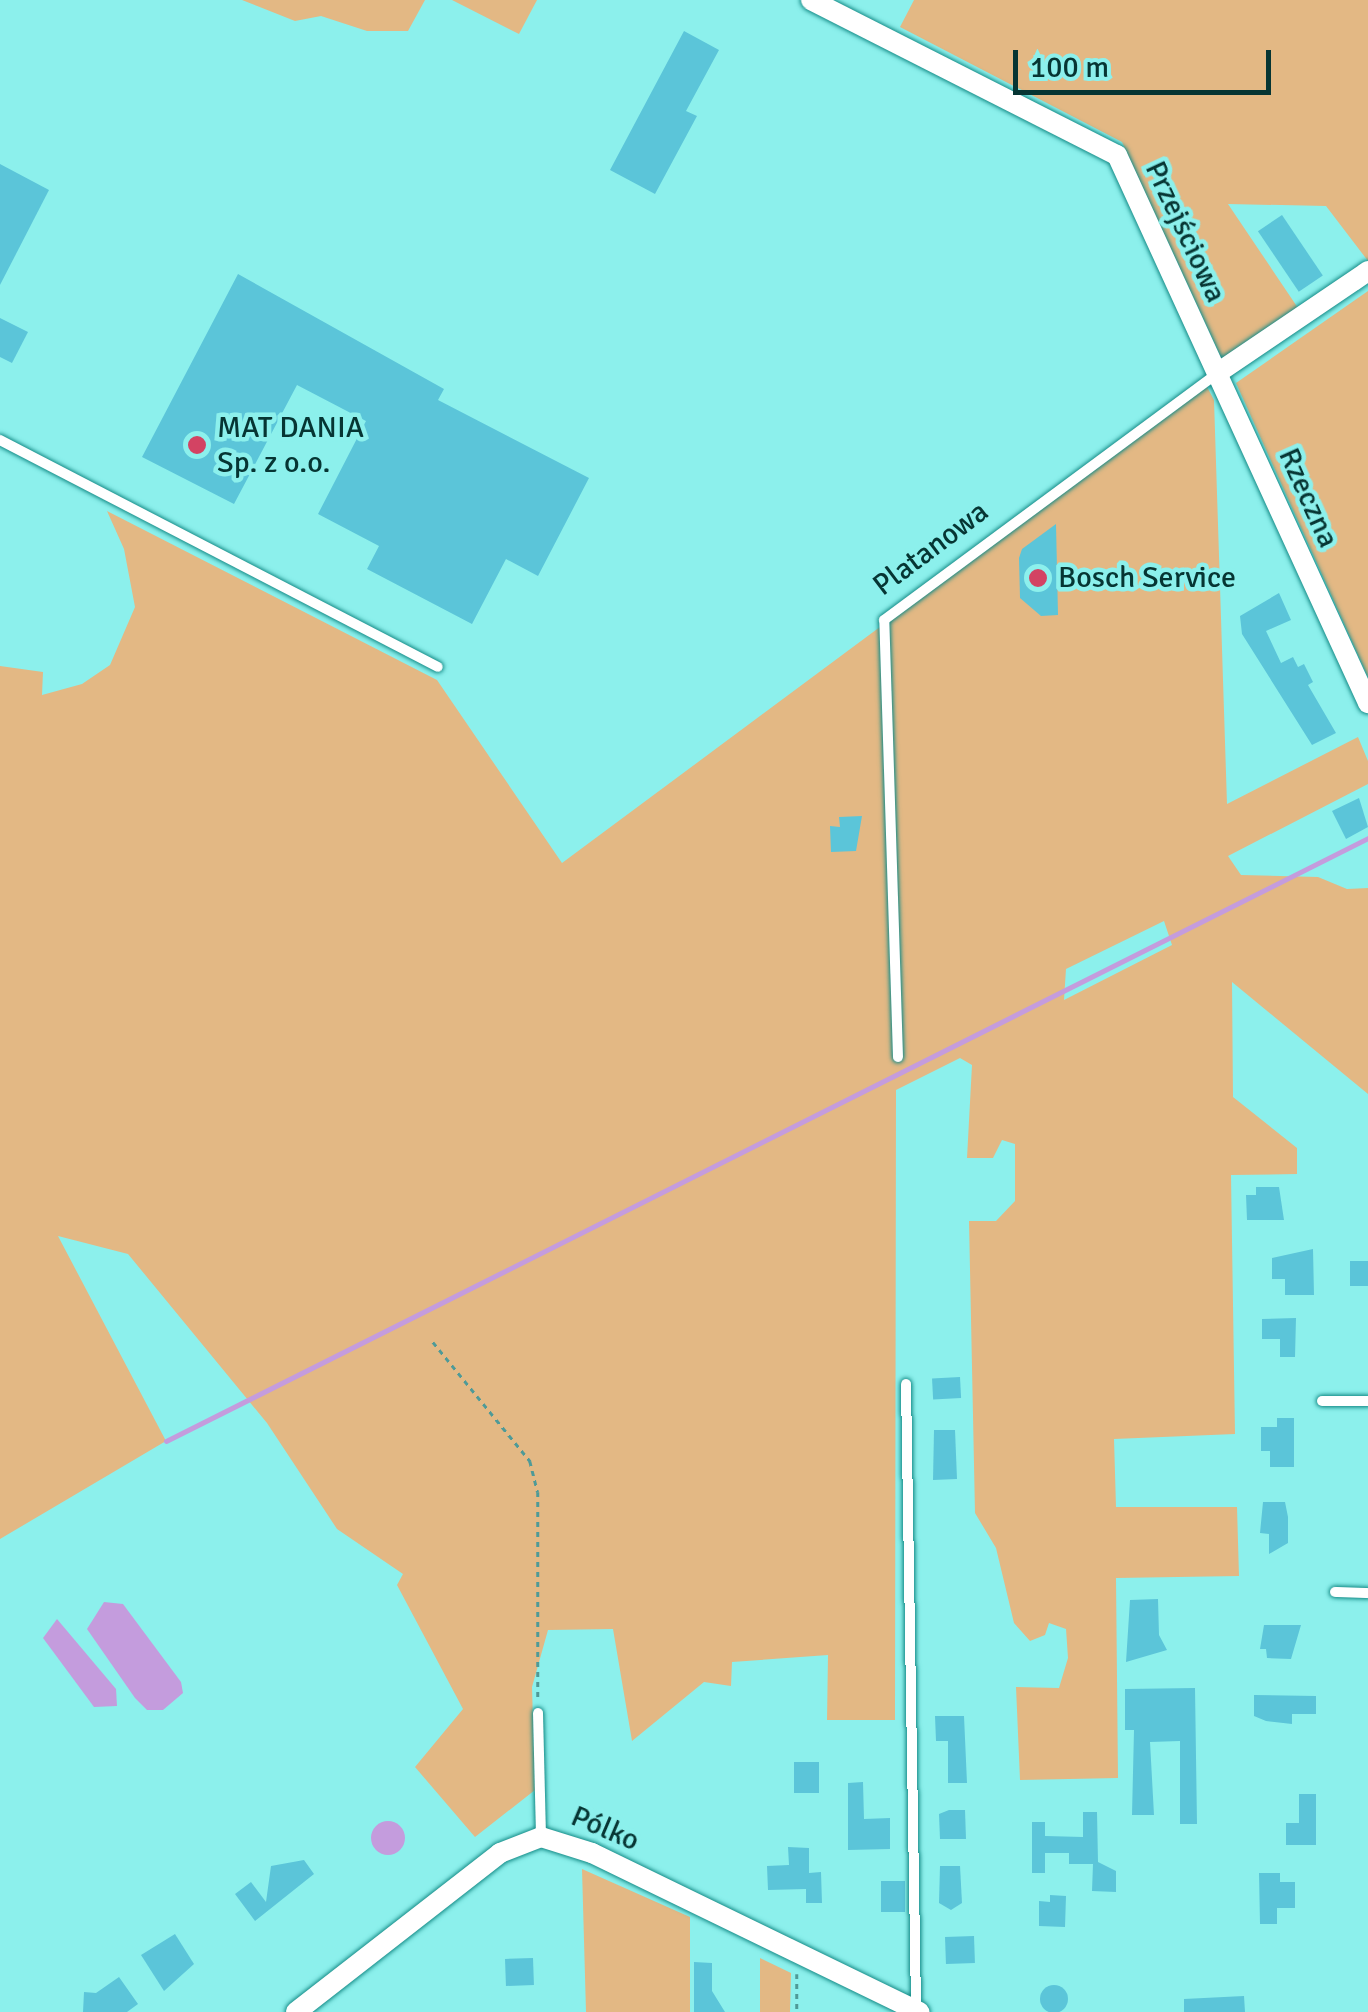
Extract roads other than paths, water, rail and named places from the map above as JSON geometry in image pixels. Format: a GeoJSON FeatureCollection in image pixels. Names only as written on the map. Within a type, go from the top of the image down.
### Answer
{"type":"FeatureCollection","features":[{"type":"Feature","properties":{"kind":"street","name":"Przejściowa"},"geometry":{"type":"LineString","coordinates":[[818,2],[1117,155],[1218,372]]}},
{"type":"Feature","properties":{"kind":"street","name":"Platanowa"},"geometry":{"type":"LineString","coordinates":[[1218,372],[1368,271]]}},
{"type":"Feature","properties":{"kind":"street","name":"Rzeczna"},"geometry":{"type":"LineString","coordinates":[[1218,372],[1368,703]]}},
{"type":"Feature","properties":{"kind":"street","name":"Pólko"},"geometry":{"type":"LineString","coordinates":[[296,2012],[500,1853],[541,1836],[592,1853],[917,2011]]}},
{"type":"Feature","properties":{"kind":"lane","name":"Platanowa"},"geometry":{"type":"LineString","coordinates":[[898,1057],[884,620],[1218,372]]}},
{"type":"Feature","properties":{"kind":"lane"},"geometry":{"type":"LineString","coordinates":[[0,440],[438,667]]}},
{"type":"Feature","properties":{"kind":"lane"},"geometry":{"type":"LineString","coordinates":[[906,1384],[917,2011]]}},
{"type":"Feature","properties":{"kind":"lane"},"geometry":{"type":"LineString","coordinates":[[1322,1400],[1368,1401]]}},
{"type":"Feature","properties":{"kind":"lane"},"geometry":{"type":"LineString","coordinates":[[1335,1592],[1368,1592]]}},
{"type":"Feature","properties":{"kind":"lane"},"geometry":{"type":"LineString","coordinates":[[538,1713],[541,1836]]}},
{"type":"Feature","properties":{"kind":"waterway"},"geometry":{"type":"LineString","coordinates":[[166,1441],[1368,838]]}},
{"type":"Feature","properties":{"kind":"place","name":"MAT DANIA Sp. z o.o."},"geometry":{"type":"Point","coordinates":[197,445]}},
{"type":"Feature","properties":{"kind":"place","name":"Bosch Service"},"geometry":{"type":"Point","coordinates":[1038,578]}}]}
